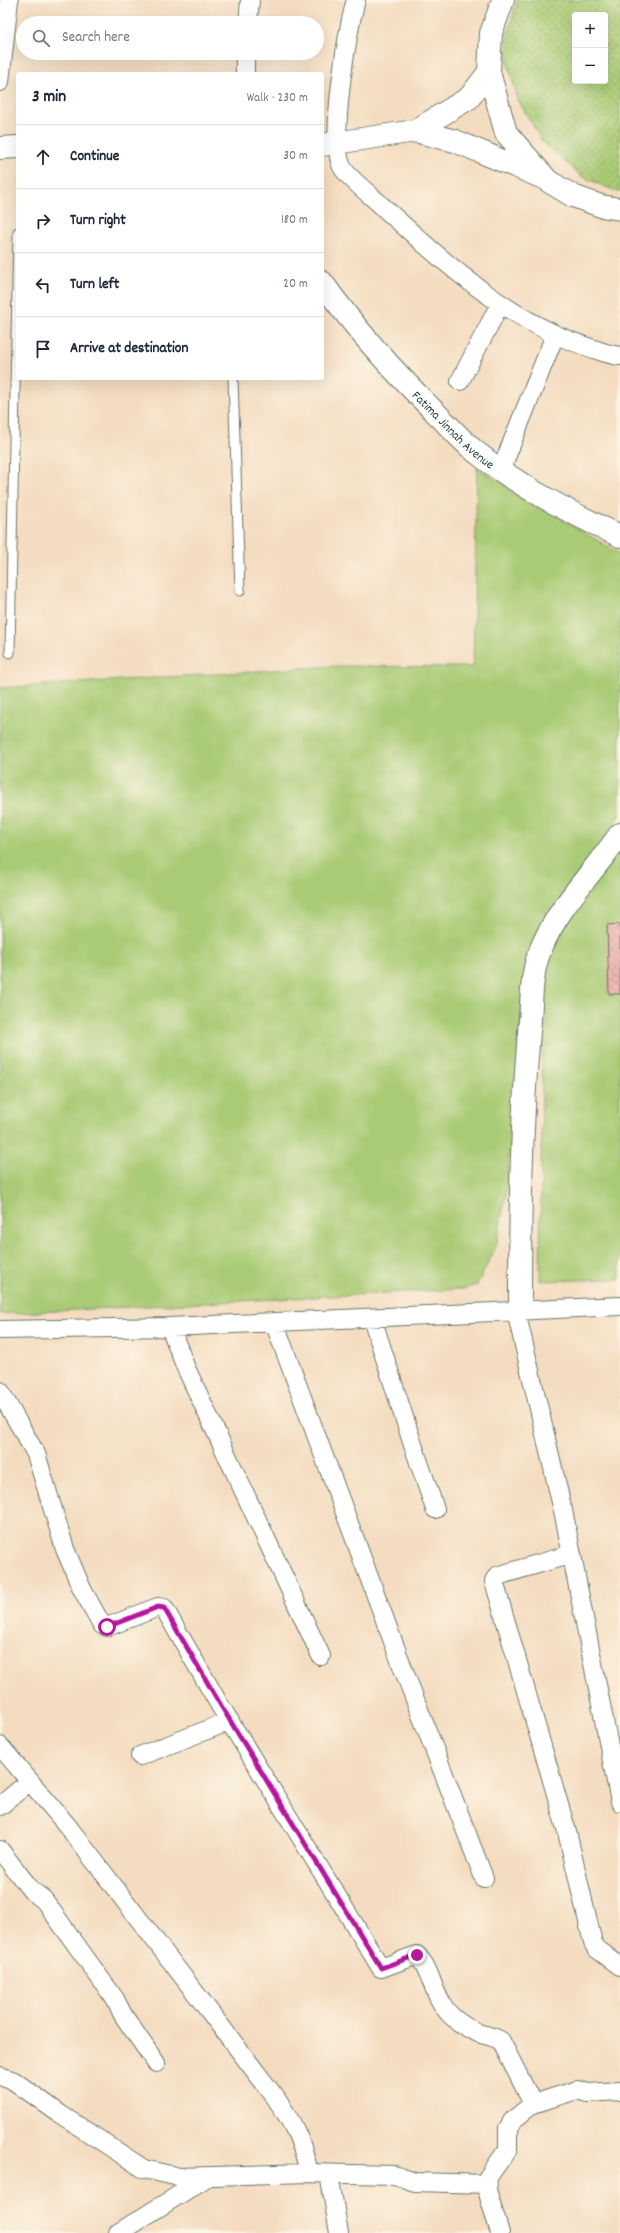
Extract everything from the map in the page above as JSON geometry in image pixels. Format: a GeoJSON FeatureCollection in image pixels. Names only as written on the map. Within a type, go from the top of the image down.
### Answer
{"type":"FeatureCollection","features":[{"type":"Feature","properties":{"kind":"street"},"geometry":{"type":"LineString","coordinates":[[0,82],[9,0]]}},
{"type":"Feature","properties":{"kind":"street"},"geometry":{"type":"LineString","coordinates":[[249,16],[250,0]]}},
{"type":"Feature","properties":{"kind":"street"},"geometry":{"type":"LineString","coordinates":[[356,0],[345,48],[329,144],[342,167],[424,245],[500,304],[568,341],[620,356]]}},
{"type":"Feature","properties":{"kind":"street"},"geometry":{"type":"LineString","coordinates":[[503,0],[491,33],[489,72],[506,133],[548,181]]}},
{"type":"Feature","properties":{"kind":"street"},"geometry":{"type":"LineString","coordinates":[[245,60],[245,72]]}},
{"type":"Feature","properties":{"kind":"street"},"geometry":{"type":"LineString","coordinates":[[329,144],[414,131],[469,98],[489,72]]}},
{"type":"Feature","properties":{"kind":"street"},"geometry":{"type":"LineString","coordinates":[[414,131],[455,141],[548,181],[573,196],[601,206],[620,209]]}},
{"type":"Feature","properties":{"kind":"street"},"geometry":{"type":"LineString","coordinates":[[0,148],[16,147]]}},
{"type":"Feature","properties":{"kind":"street","name":"Fatima Jinnah Avenue"},"geometry":{"type":"LineString","coordinates":[[324,285],[339,307],[393,371],[476,452],[501,470],[575,515],[620,536]]}},
{"type":"Feature","properties":{"kind":"street"},"geometry":{"type":"LineString","coordinates":[[460,381],[500,304]]}},
{"type":"Feature","properties":{"kind":"street"},"geometry":{"type":"LineString","coordinates":[[501,470],[555,335]]}},
{"type":"Feature","properties":{"kind":"street"},"geometry":{"type":"LineString","coordinates":[[620,834],[554,921],[539,952],[535,973],[528,1052],[520,1177],[518,1310],[572,1554],[620,1802]]}},
{"type":"Feature","properties":{"kind":"street"},"geometry":{"type":"LineString","coordinates":[[0,1330],[170,1327],[620,1306]]}},
{"type":"Feature","properties":{"kind":"street"},"geometry":{"type":"LineString","coordinates":[[372,1318],[435,1509]]}},
{"type":"Feature","properties":{"kind":"street"},"geometry":{"type":"LineString","coordinates":[[274,1322],[404,1671],[484,1878]]}},
{"type":"Feature","properties":{"kind":"street"},"geometry":{"type":"LineString","coordinates":[[170,1327],[186,1368],[321,1656]]}},
{"type":"Feature","properties":{"kind":"street"},"geometry":{"type":"LineString","coordinates":[[0,1391],[36,1454],[65,1549],[82,1589],[102,1625],[107,1627],[158,1607],[164,1608],[230,1721],[381,1968],[417,1955],[423,1961],[443,2007],[458,2021],[478,2033],[494,2036],[501,2041],[533,2104]]}},
{"type":"Feature","properties":{"kind":"street"},"geometry":{"type":"LineString","coordinates":[[572,1554],[497,1576],[494,1581],[567,1832],[593,1943],[597,1950],[620,1966]]}},
{"type":"Feature","properties":{"kind":"street"},"geometry":{"type":"LineString","coordinates":[[140,1756],[230,1721]]}},
{"type":"Feature","properties":{"kind":"street"},"geometry":{"type":"LineString","coordinates":[[0,1746],[66,1824],[275,2097],[294,2124],[305,2152],[309,2173]]}},
{"type":"Feature","properties":{"kind":"street"},"geometry":{"type":"LineString","coordinates":[[0,1806],[30,1781]]}},
{"type":"Feature","properties":{"kind":"street"},"geometry":{"type":"LineString","coordinates":[[0,1850],[31,1890],[44,1900],[115,1999],[123,2015],[156,2063]]}},
{"type":"Feature","properties":{"kind":"street"},"geometry":{"type":"LineString","coordinates":[[0,2076],[14,2081],[71,2122],[144,2169],[179,2177],[309,2173],[394,2175],[415,2182],[488,2184]]}},
{"type":"Feature","properties":{"kind":"street"},"geometry":{"type":"LineString","coordinates":[[500,2233],[488,2184],[488,2177],[508,2149],[508,2128],[513,2120],[533,2104],[577,2090],[588,2093],[620,2091]]}},
{"type":"Feature","properties":{"kind":"street"},"geometry":{"type":"LineString","coordinates":[[329,2174],[339,2233]]}},
{"type":"Feature","properties":{"kind":"street"},"geometry":{"type":"LineString","coordinates":[[118,2233],[209,2176]]}},
{"type":"Feature","properties":{"kind":"lane"},"geometry":{"type":"LineString","coordinates":[[10,653],[16,337]]}},
{"type":"Feature","properties":{"kind":"lane"},"geometry":{"type":"LineString","coordinates":[[233,380],[240,590]]}},
{"type":"Feature","properties":{"kind":"green space"},"geometry":{"type":"Polygon","coordinates":[[[517,0],[620,0],[620,191],[615,191],[581,176],[542,141],[518,100],[508,64],[507,37],[517,0]]]}},
{"type":"Feature","properties":{"kind":"green space"},"geometry":{"type":"Polygon","coordinates":[[[477,468],[620,554],[620,814],[527,949],[506,1194],[496,1247],[477,1285],[463,1289],[0,1314],[0,688],[336,666],[473,667],[477,468]]]}},
{"type":"Feature","properties":{"kind":"green space"},"geometry":{"type":"Polygon","coordinates":[[[620,844],[620,1279],[540,1281],[543,984],[559,933],[620,844]]]}},
{"type":"Feature","properties":{"kind":"building"},"geometry":{"type":"Polygon","coordinates":[[[620,924],[620,994],[609,994],[607,925],[620,924]]]}},
{"type":"Feature","properties":{"kind":"route"},"geometry":{"type":"LineString","coordinates":[[107,1627],[158,1607],[164,1608],[220,1704],[381,1968],[417,1955]]}}]}
